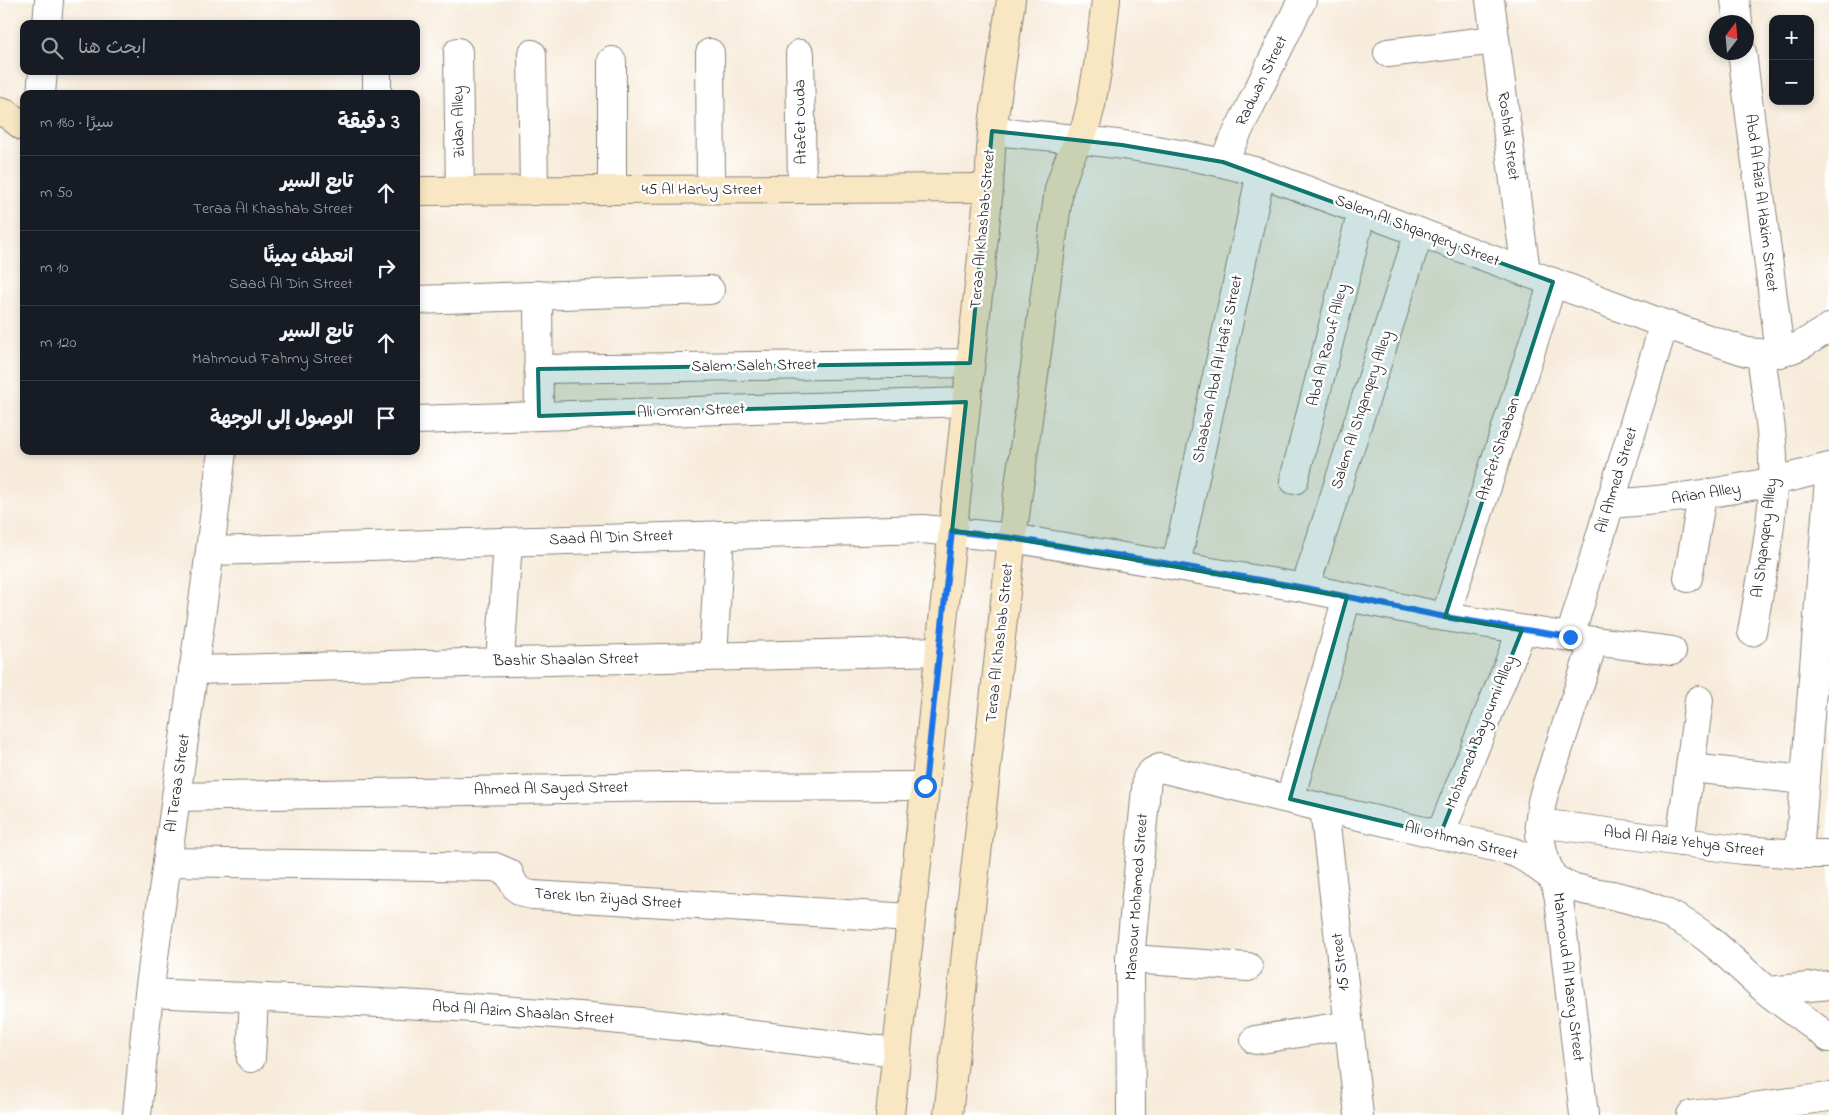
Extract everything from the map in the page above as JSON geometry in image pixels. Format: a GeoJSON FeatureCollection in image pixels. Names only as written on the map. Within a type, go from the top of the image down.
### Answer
{"type":"FeatureCollection","features":[{"type":"Feature","properties":{"kind":"street"},"geometry":{"type":"LineString","coordinates":[[48,20],[50,0]]}},
{"type":"Feature","properties":{"kind":"street","name":"Teraa Al Khashab Street"},"geometry":{"type":"LineString","coordinates":[[890,1115],[966,402],[992,131],[1011,0]]}},
{"type":"Feature","properties":{"kind":"street","name":"Teraa Al Khashab Street"},"geometry":{"type":"LineString","coordinates":[[948,1115],[1012,538],[1059,188],[1068,162],[1080,139],[1091,105],[1106,0]]}},
{"type":"Feature","properties":{"kind":"street","name":"Radwan Street"},"geometry":{"type":"LineString","coordinates":[[1223,162],[1302,0]]}},
{"type":"Feature","properties":{"kind":"street","name":"Roshdi Street"},"geometry":{"type":"LineString","coordinates":[[1490,0],[1526,272]]}},
{"type":"Feature","properties":{"kind":"street"},"geometry":{"type":"LineString","coordinates":[[1735,0],[1737,15]]}},
{"type":"Feature","properties":{"kind":"street"},"geometry":{"type":"LineString","coordinates":[[1388,53],[1495,40]]}},
{"type":"Feature","properties":{"kind":"street","name":"Zidan Alley"},"geometry":{"type":"LineString","coordinates":[[458,52],[460,191]]}},
{"type":"Feature","properties":{"kind":"street"},"geometry":{"type":"LineString","coordinates":[[710,53],[711,190]]}},
{"type":"Feature","properties":{"kind":"street"},"geometry":{"type":"LineString","coordinates":[[532,54],[534,191]]}},
{"type":"Feature","properties":{"kind":"street","name":"Atafet Ouda"},"geometry":{"type":"LineString","coordinates":[[800,54],[802,189]]}},
{"type":"Feature","properties":{"kind":"street","name":"Abd Al Aziz Al Hakim Street"},"geometry":{"type":"LineString","coordinates":[[1743,60],[1770,353]]}},
{"type":"Feature","properties":{"kind":"street"},"geometry":{"type":"LineString","coordinates":[[612,61],[612,190]]}},
{"type":"Feature","properties":{"kind":"street"},"geometry":{"type":"LineString","coordinates":[[41,90],[43,75]]}},
{"type":"Feature","properties":{"kind":"street"},"geometry":{"type":"LineString","coordinates":[[377,75],[377,90]]}},
{"type":"Feature","properties":{"kind":"street"},"geometry":{"type":"LineString","coordinates":[[0,112],[7,114],[20,124]]}},
{"type":"Feature","properties":{"kind":"street","name":"Salem Al Shqanqery Street"},"geometry":{"type":"LineString","coordinates":[[992,131],[1080,139],[1173,152],[1223,162],[1260,173],[1734,349],[1770,353],[1803,344],[1829,328]]}},
{"type":"Feature","properties":{"kind":"street","name":"Shaaban Abd Al Hafiz Street"},"geometry":{"type":"LineString","coordinates":[[1176,565],[1260,173]]}},
{"type":"Feature","properties":{"kind":"street","name":"45 Al Harby Street"},"geometry":{"type":"LineString","coordinates":[[420,191],[988,188]]}},
{"type":"Feature","properties":{"kind":"street","name":"Abd Al Raouf Alley"},"geometry":{"type":"LineString","coordinates":[[1294,480],[1362,211]]}},
{"type":"Feature","properties":{"kind":"street","name":"Salem Al Shqanqery Alley"},"geometry":{"type":"LineString","coordinates":[[1305,588],[1419,232]]}},
{"type":"Feature","properties":{"kind":"street","name":"Atafet Shaaban"},"geometry":{"type":"LineString","coordinates":[[1445,617],[1553,282]]}},
{"type":"Feature","properties":{"kind":"street"},"geometry":{"type":"LineString","coordinates":[[420,300],[710,290]]}},
{"type":"Feature","properties":{"kind":"street"},"geometry":{"type":"LineString","coordinates":[[538,295],[538,416]]}},
{"type":"Feature","properties":{"kind":"street","name":"Ali Ahmed Street"},"geometry":{"type":"LineString","coordinates":[[1582,639],[1610,504],[1664,324]]}},
{"type":"Feature","properties":{"kind":"street","name":"Al Shqanqery Alley"},"geometry":{"type":"LineString","coordinates":[[1752,632],[1771,516],[1773,482],[1770,353]]}},
{"type":"Feature","properties":{"kind":"street","name":"Salem Saleh Street"},"geometry":{"type":"LineString","coordinates":[[538,368],[970,363]]}},
{"type":"Feature","properties":{"kind":"street","name":"Ali Omran Street"},"geometry":{"type":"LineString","coordinates":[[420,420],[966,402]]}},
{"type":"Feature","properties":{"kind":"street","name":"Al Teraa Street"},"geometry":{"type":"LineString","coordinates":[[137,1115],[149,993],[222,455]]}},
{"type":"Feature","properties":{"kind":"street","name":"Arian Alley"},"geometry":{"type":"LineString","coordinates":[[1610,504],[1702,496],[1773,482],[1829,467]]}},
{"type":"Feature","properties":{"kind":"street"},"geometry":{"type":"LineString","coordinates":[[1799,854],[1827,538],[1829,479]]}},
{"type":"Feature","properties":{"kind":"street"},"geometry":{"type":"LineString","coordinates":[[1688,578],[1702,496]]}},
{"type":"Feature","properties":{"kind":"street","name":"Saad Al Din Street"},"geometry":{"type":"LineString","coordinates":[[210,551],[923,529],[1012,538],[1305,588],[1445,617],[1672,651]]}},
{"type":"Feature","properties":{"kind":"street"},"geometry":{"type":"LineString","coordinates":[[713,656],[720,535]]}},
{"type":"Feature","properties":{"kind":"street"},"geometry":{"type":"LineString","coordinates":[[500,662],[508,542]]}},
{"type":"Feature","properties":{"kind":"street"},"geometry":{"type":"LineString","coordinates":[[1290,799],[1347,597]]}},
{"type":"Feature","properties":{"kind":"street","name":"Mohamed Bayoumi Alley"},"geometry":{"type":"LineString","coordinates":[[1440,835],[1522,630]]}},
{"type":"Feature","properties":{"kind":"street","name":"Mahmoud Al Masry Street"},"geometry":{"type":"LineString","coordinates":[[1582,639],[1540,808],[1539,822],[1540,843],[1554,878],[1561,910],[1584,1115]]}},
{"type":"Feature","properties":{"kind":"street","name":"Bashir Shaalan Street"},"geometry":{"type":"LineString","coordinates":[[193,670],[940,651]]}},
{"type":"Feature","properties":{"kind":"street"},"geometry":{"type":"LineString","coordinates":[[1680,842],[1699,700]]}},
{"type":"Feature","properties":{"kind":"street","name":"Ali Othman Street"},"geometry":{"type":"LineString","coordinates":[[1152,772],[1160,768],[1168,769],[1324,808],[1515,852],[1532,861],[1554,878],[1573,887],[1644,904],[1670,914],[1695,928],[1718,945],[1768,991],[1829,1038]]}},
{"type":"Feature","properties":{"kind":"street"},"geometry":{"type":"LineString","coordinates":[[1690,768],[1805,780]]}},
{"type":"Feature","properties":{"kind":"street","name":"Mansour Mohamed Street"},"geometry":{"type":"LineString","coordinates":[[1131,1115],[1130,959],[1147,778],[1152,772]]}},
{"type":"Feature","properties":{"kind":"street","name":"Ahmed Al Sayed Street"},"geometry":{"type":"LineString","coordinates":[[176,797],[665,787],[925,786]]}},
{"type":"Feature","properties":{"kind":"street","name":"15 Street"},"geometry":{"type":"LineString","coordinates":[[1324,808],[1359,1115]]}},
{"type":"Feature","properties":{"kind":"street","name":"Abd Al Aziz Yehya Street"},"geometry":{"type":"LineString","coordinates":[[1539,822],[1743,850],[1829,854]]}},
{"type":"Feature","properties":{"kind":"street","name":"Tarek Ibn Ziyad Street"},"geometry":{"type":"LineString","coordinates":[[167,862],[495,867],[509,873],[514,887],[519,891],[533,895],[911,918]]}},
{"type":"Feature","properties":{"kind":"street"},"geometry":{"type":"LineString","coordinates":[[1130,959],[1248,967]]}},
{"type":"Feature","properties":{"kind":"street"},"geometry":{"type":"LineString","coordinates":[[1768,991],[1829,985]]}},
{"type":"Feature","properties":{"kind":"street","name":"Abd Al Azim Shaalan Street"},"geometry":{"type":"LineString","coordinates":[[149,993],[455,1007],[556,1014],[896,1052]]}},
{"type":"Feature","properties":{"kind":"street"},"geometry":{"type":"LineString","coordinates":[[251,1058],[254,998]]}},
{"type":"Feature","properties":{"kind":"street"},"geometry":{"type":"LineString","coordinates":[[1256,1040],[1349,1025]]}},
{"type":"Feature","properties":{"kind":"street"},"geometry":{"type":"LineString","coordinates":[[1691,1115],[1795,1108],[1829,1097]]}},
{"type":"Feature","properties":{"kind":"highlighted area"},"geometry":{"type":"Polygon","coordinates":[[[992,131],[1122,145],[1223,162],[1553,282],[1445,617],[1522,630],[1440,835],[1290,799],[1347,597],[1012,538],[952,531],[966,402],[539,416],[538,369],[970,363],[992,131]]]}},
{"type":"Feature","properties":{"kind":"route"},"geometry":{"type":"LineString","coordinates":[[925,786],[952,531],[1012,538],[1176,565],[1305,588],[1445,617],[1570,637]]}}]}
